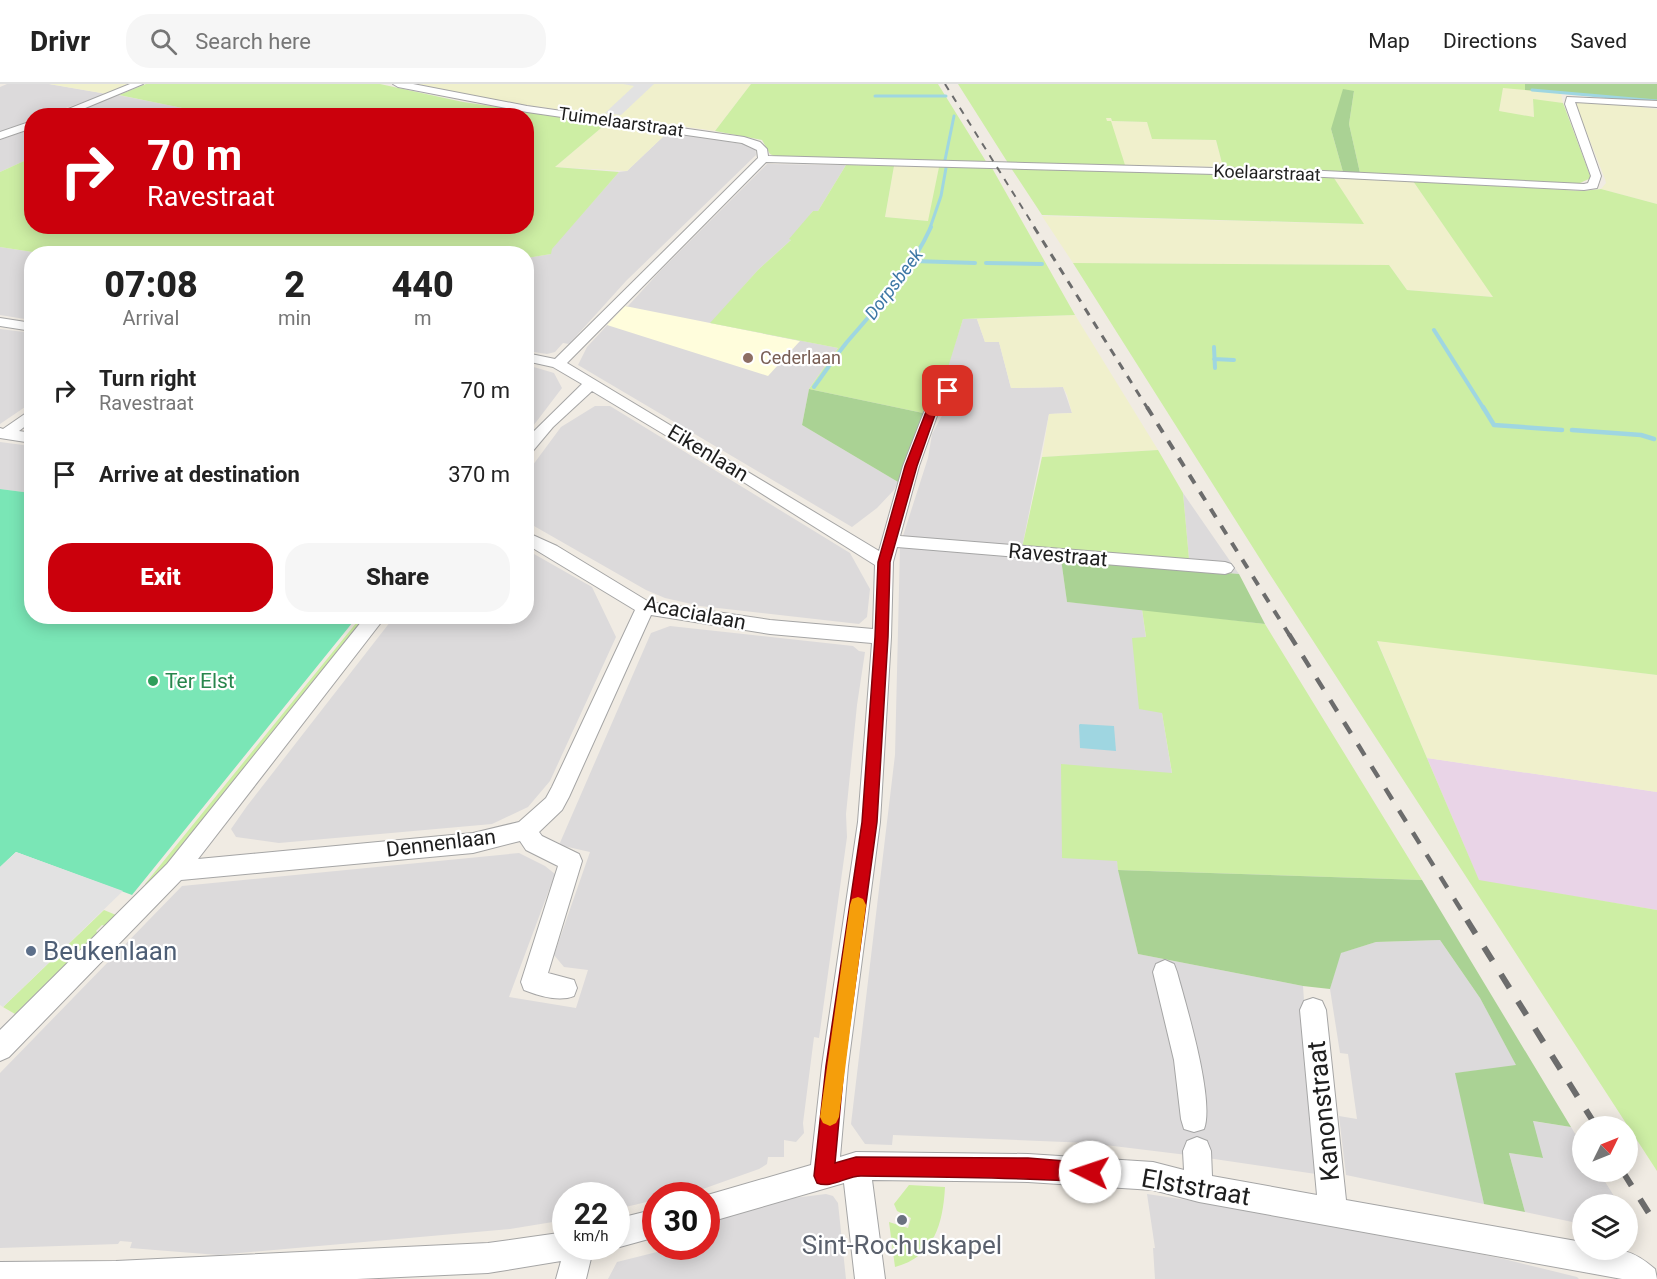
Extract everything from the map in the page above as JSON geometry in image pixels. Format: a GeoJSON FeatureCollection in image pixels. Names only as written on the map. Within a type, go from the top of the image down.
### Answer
{"type":"FeatureCollection","features":[{"type":"Feature","properties":{"kind":"street"},"geometry":{"type":"LineString","coordinates":[[76,108],[138,84]]}},
{"type":"Feature","properties":{"kind":"street","name":"Tuimelaarstraat"},"geometry":{"type":"LineString","coordinates":[[398,84],[523,108]]}},
{"type":"Feature","properties":{"kind":"street","name":"Koelaarstraat"},"geometry":{"type":"LineString","coordinates":[[763,159],[1313,174],[1584,188],[1593,186],[1596,176],[1570,99],[1657,104]]}},
{"type":"Feature","properties":{"kind":"street","name":"Tuimelaarstraat"},"geometry":{"type":"LineString","coordinates":[[534,110],[744,140],[762,149],[763,159]]}},
{"type":"Feature","properties":{"kind":"street"},"geometry":{"type":"LineString","coordinates":[[0,136],[24,127]]}},
{"type":"Feature","properties":{"kind":"street"},"geometry":{"type":"LineString","coordinates":[[558,364],[763,159]]}},
{"type":"Feature","properties":{"kind":"street"},"geometry":{"type":"LineString","coordinates":[[0,322],[24,326]]}},
{"type":"Feature","properties":{"kind":"street","name":"Eikenlaan"},"geometry":{"type":"LineString","coordinates":[[534,359],[558,364],[751,478],[887,551]]}},
{"type":"Feature","properties":{"kind":"street"},"geometry":{"type":"LineString","coordinates":[[534,440],[591,384]]}},
{"type":"Feature","properties":{"kind":"street"},"geometry":{"type":"LineString","coordinates":[[824,1176],[835,1066],[869,822],[887,551],[911,466],[931,412],[948,391]]}},
{"type":"Feature","properties":{"kind":"street"},"geometry":{"type":"LineString","coordinates":[[3,434],[24,419]]}},
{"type":"Feature","properties":{"kind":"street"},"geometry":{"type":"LineString","coordinates":[[3,434],[24,437]]}},
{"type":"Feature","properties":{"kind":"street","name":"Acacialaan"},"geometry":{"type":"LineString","coordinates":[[534,541],[645,608],[770,627],[882,637]]}},
{"type":"Feature","properties":{"kind":"street","name":"Ravestraat"},"geometry":{"type":"LineString","coordinates":[[887,551],[1225,568]]}},
{"type":"Feature","properties":{"kind":"street","name":"Dennenlaan"},"geometry":{"type":"LineString","coordinates":[[175,871],[474,843],[525,830],[543,816],[561,791],[645,608]]}},
{"type":"Feature","properties":{"kind":"street"},"geometry":{"type":"LineString","coordinates":[[0,1048],[175,871],[371,624]]}},
{"type":"Feature","properties":{"kind":"street"},"geometry":{"type":"LineString","coordinates":[[525,830],[534,843],[571,861],[533,982],[565,988]]}},
{"type":"Feature","properties":{"kind":"street"},"geometry":{"type":"LineString","coordinates":[[1165,972],[1187,1060],[1194,1119]]}},
{"type":"Feature","properties":{"kind":"street","name":"Kanonstraat"},"geometry":{"type":"LineString","coordinates":[[1313,1010],[1333,1212]]}},
{"type":"Feature","properties":{"kind":"street"},"geometry":{"type":"LineString","coordinates":[[1197,1151],[1199,1188]]}},
{"type":"Feature","properties":{"kind":"street"},"geometry":{"type":"LineString","coordinates":[[856,1166],[870,1279]]}},
{"type":"Feature","properties":{"kind":"street","name":"Elststraat"},"geometry":{"type":"LineString","coordinates":[[720,1205],[856,1166],[1028,1168],[1153,1176],[1199,1188],[1628,1265],[1645,1279]]}},
{"type":"Feature","properties":{"kind":"street"},"geometry":{"type":"LineString","coordinates":[[0,1277],[116,1276],[477,1259],[552,1248]]}},
{"type":"Feature","properties":{"kind":"street"},"geometry":{"type":"LineString","coordinates":[[571,1279],[576,1260]]}},
{"type":"Feature","properties":{"kind":"shaded area"},"geometry":{"type":"Polygon","coordinates":[[[7,84],[49,84],[107,94],[66,108],[24,108],[24,123],[0,132],[0,87],[7,84]]]}},
{"type":"Feature","properties":{"kind":"shaded area"},"geometry":{"type":"Polygon","coordinates":[[[623,84],[654,84],[621,115],[605,113],[634,86],[623,84]]]}},
{"type":"Feature","properties":{"kind":"shaded area"},"geometry":{"type":"Polygon","coordinates":[[[118,95],[183,108],[86,108],[118,95]]]}},
{"type":"Feature","properties":{"kind":"shaded area"},"geometry":{"type":"Polygon","coordinates":[[[24,131],[24,161],[0,172],[0,140],[24,131]]]}},
{"type":"Feature","properties":{"kind":"shaded area"},"geometry":{"type":"Polygon","coordinates":[[[668,132],[755,146],[756,155],[626,281],[569,344],[563,343],[555,352],[547,354],[534,352],[534,257],[551,254],[551,249],[619,172],[627,171],[668,132]]]}},
{"type":"Feature","properties":{"kind":"shaded area"},"geometry":{"type":"Polygon","coordinates":[[[767,164],[846,165],[818,211],[813,211],[792,239],[758,270],[711,323],[838,348],[809,389],[802,425],[898,482],[894,490],[877,508],[852,527],[578,365],[587,347],[625,306],[628,306],[767,164]]]}},
{"type":"Feature","properties":{"kind":"shaded area"},"geometry":{"type":"Polygon","coordinates":[[[0,247],[24,251],[24,319],[0,315],[0,247]]]}},
{"type":"Feature","properties":{"kind":"shaded area","name":"Cederlaan"},"geometry":{"type":"Polygon","coordinates":[[[625,306],[800,341],[768,376],[607,325],[625,306]]]}},
{"type":"Feature","properties":{"kind":"shaded area"},"geometry":{"type":"Polygon","coordinates":[[[963,319],[977,319],[985,342],[999,342],[1011,388],[1063,387],[1072,413],[1049,414],[1022,548],[902,539],[928,458],[932,434],[955,392],[940,389],[963,319]]]}},
{"type":"Feature","properties":{"kind":"shaded area"},"geometry":{"type":"Polygon","coordinates":[[[0,329],[24,332],[24,408],[0,424],[0,329]]]}},
{"type":"Feature","properties":{"kind":"shaded area"},"geometry":{"type":"Polygon","coordinates":[[[534,367],[554,373],[562,388],[534,425],[534,367]]]}},
{"type":"Feature","properties":{"kind":"shaded area"},"geometry":{"type":"Polygon","coordinates":[[[595,406],[610,406],[850,553],[870,589],[867,617],[859,624],[700,606],[665,598],[646,590],[534,526],[534,464],[561,427],[595,406]]]}},
{"type":"Feature","properties":{"kind":"shaded area"},"geometry":{"type":"Polygon","coordinates":[[[0,442],[24,445],[24,492],[0,489],[0,442]]]}},
{"type":"Feature","properties":{"kind":"shaded area"},"geometry":{"type":"Polygon","coordinates":[[[1183,493],[1239,574],[1190,570],[1183,493]]]}},
{"type":"Feature","properties":{"kind":"shaded area"},"geometry":{"type":"Polygon","coordinates":[[[900,547],[1061,559],[1067,602],[1142,609],[1146,638],[1132,638],[1162,713],[1172,774],[1117,861],[1138,954],[1303,986],[1316,1174],[1089,1143],[893,1135],[892,1145],[865,1144],[851,1124],[895,755],[900,547]]]}},
{"type":"Feature","properties":{"kind":"shaded area"},"geometry":{"type":"Polygon","coordinates":[[[534,554],[592,587],[616,637],[550,781],[528,807],[492,824],[279,843],[236,837],[231,829],[389,624],[534,624],[534,554]]]}},
{"type":"Feature","properties":{"kind":"shaded area"},"geometry":{"type":"Polygon","coordinates":[[[670,626],[853,646],[865,652],[846,814],[847,837],[819,1038],[814,1037],[803,1123],[804,1133],[796,1142],[784,1140],[784,1157],[768,1157],[767,1164],[759,1169],[720,1183],[642,1182],[642,1203],[630,1206],[630,1182],[552,1182],[552,1222],[510,1229],[218,1255],[130,1248],[132,1242],[120,1241],[118,1244],[0,1248],[0,1073],[182,886],[519,853],[545,866],[555,874],[509,997],[576,1008],[588,970],[564,967],[554,955],[590,852],[559,845],[651,633],[670,626]]]}},
{"type":"Feature","properties":{"kind":"shaded area"},"geometry":{"type":"Polygon","coordinates":[[[1427,758],[1657,792],[1657,910],[1479,881],[1427,758]]]}},
{"type":"Feature","properties":{"kind":"shaded area","name":"Beukenlaan"},"geometry":{"type":"Polygon","coordinates":[[[16,852],[123,891],[3,1007],[0,1005],[0,867],[16,852]]]}},
{"type":"Feature","properties":{"kind":"shaded area"},"geometry":{"type":"Polygon","coordinates":[[[1440,940],[1480,998],[1517,1066],[1456,1073],[1484,1204],[1346,1175],[1339,1116],[1357,1119],[1348,1054],[1340,1053],[1330,989],[1340,953],[1376,942],[1440,940]]]}},
{"type":"Feature","properties":{"kind":"shaded area"},"geometry":{"type":"Polygon","coordinates":[[[1532,1121],[1571,1127],[1572,1182],[1605,1182],[1613,1194],[1572,1194],[1572,1222],[1525,1212],[1509,1153],[1542,1158],[1532,1121]]]}},
{"type":"Feature","properties":{"kind":"shaded area"},"geometry":{"type":"Polygon","coordinates":[[[826,1194],[833,1196],[838,1203],[846,1279],[608,1279],[617,1262],[642,1256],[642,1260],[720,1260],[720,1219],[786,1199],[826,1194]]]}},
{"type":"Feature","properties":{"kind":"shaded area"},"geometry":{"type":"Polygon","coordinates":[[[1147,1194],[1283,1214],[1504,1259],[1579,1279],[1155,1279],[1153,1248],[1155,1248],[1147,1194]]]}},
{"type":"Feature","properties":{"kind":"green space"},"geometry":{"type":"Polygon","coordinates":[[[49,84],[132,84],[107,94],[49,84]]]}},
{"type":"Feature","properties":{"kind":"green space"},"geometry":{"type":"Polygon","coordinates":[[[146,84],[380,84],[463,102],[504,108],[182,108],[119,95],[146,84]]]}},
{"type":"Feature","properties":{"kind":"green space"},"geometry":{"type":"Polygon","coordinates":[[[408,84],[751,84],[715,131],[483,99],[408,84]]]}},
{"type":"Feature","properties":{"kind":"green space"},"geometry":{"type":"Polygon","coordinates":[[[751,84],[938,84],[987,163],[774,156],[770,154],[762,140],[715,131],[751,84]]]}},
{"type":"Feature","properties":{"kind":"green space"},"geometry":{"type":"Polygon","coordinates":[[[958,84],[1525,84],[1525,90],[1503,88],[1499,111],[1534,117],[1533,99],[1563,103],[1591,178],[1580,183],[1565,184],[1360,173],[1349,124],[1354,91],[1331,129],[1343,172],[1223,167],[1216,140],[1152,139],[1147,122],[1112,121],[1111,118],[1106,118],[1107,121],[1111,121],[1125,165],[1008,163],[958,84]]]}},
{"type":"Feature","properties":{"kind":"green space"},"geometry":{"type":"Polygon","coordinates":[[[1525,84],[1657,84],[1657,102],[1525,90],[1525,84]]]}},
{"type":"Feature","properties":{"kind":"green space"},"geometry":{"type":"Polygon","coordinates":[[[1503,87],[1561,93],[1563,103],[1533,100],[1534,117],[1499,112],[1503,87]]]}},
{"type":"Feature","properties":{"kind":"green space"},"geometry":{"type":"Polygon","coordinates":[[[1343,89],[1354,91],[1349,124],[1360,173],[1343,172],[1331,129],[1343,89]]]}},
{"type":"Feature","properties":{"kind":"green space"},"geometry":{"type":"Polygon","coordinates":[[[1583,100],[1657,109],[1657,204],[1601,189],[1606,183],[1605,179],[1576,106],[1577,102],[1583,100]]]}},
{"type":"Feature","properties":{"kind":"green space"},"geometry":{"type":"Polygon","coordinates":[[[534,112],[607,123],[555,167],[619,172],[552,249],[551,254],[534,257],[534,246],[24,246],[24,251],[0,247],[0,172],[24,161],[24,234],[534,234],[534,112]]]}},
{"type":"Feature","properties":{"kind":"green space"},"geometry":{"type":"Polygon","coordinates":[[[1105,118],[1111,118],[1112,121],[1147,122],[1153,139],[1216,140],[1223,167],[1125,165],[1105,118]]]}},
{"type":"Feature","properties":{"kind":"green space"},"geometry":{"type":"Polygon","coordinates":[[[607,123],[668,132],[627,171],[555,167],[607,123]]]}},
{"type":"Feature","properties":{"kind":"green space"},"geometry":{"type":"Polygon","coordinates":[[[846,165],[894,166],[885,217],[928,221],[939,167],[992,168],[1075,315],[963,319],[945,377],[923,413],[809,389],[838,348],[710,323],[758,270],[791,240],[789,239],[813,211],[818,211],[846,165]]]}},
{"type":"Feature","properties":{"kind":"green space"},"geometry":{"type":"Polygon","coordinates":[[[894,166],[939,167],[929,221],[885,217],[894,166]]]}},
{"type":"Feature","properties":{"kind":"green space"},"geometry":{"type":"Polygon","coordinates":[[[1011,168],[1334,178],[1364,224],[1042,215],[1011,168]]]}},
{"type":"Feature","properties":{"kind":"green space"},"geometry":{"type":"Polygon","coordinates":[[[1334,178],[1413,181],[1494,297],[1407,290],[1389,265],[1073,263],[1042,216],[1363,224],[1334,178]]]}},
{"type":"Feature","properties":{"kind":"green space"},"geometry":{"type":"Polygon","coordinates":[[[1413,181],[1582,191],[1601,189],[1657,204],[1657,675],[1377,641],[1479,880],[1657,910],[1657,1171],[1638,1142],[1638,1116],[1621,1116],[1269,573],[1073,263],[1389,265],[1407,290],[1493,297],[1413,181]]]}},
{"type":"Feature","properties":{"kind":"green space"},"geometry":{"type":"Polygon","coordinates":[[[1075,315],[1158,450],[1042,457],[1049,414],[1072,413],[1067,395],[1063,387],[1011,388],[999,342],[985,342],[977,319],[1075,315]]]}},
{"type":"Feature","properties":{"kind":"green space"},"geometry":{"type":"Polygon","coordinates":[[[809,389],[923,413],[898,482],[802,425],[809,389]]]}},
{"type":"Feature","properties":{"kind":"green space"},"geometry":{"type":"Polygon","coordinates":[[[1158,450],[1183,493],[1190,570],[1022,548],[1042,457],[1158,450]]]}},
{"type":"Feature","properties":{"kind":"green space","name":"Ter Elst"},"geometry":{"type":"Polygon","coordinates":[[[0,489],[24,492],[24,624],[351,624],[132,895],[16,852],[0,867],[0,489]]]}},
{"type":"Feature","properties":{"kind":"green space"},"geometry":{"type":"Polygon","coordinates":[[[1061,559],[1239,574],[1265,624],[1067,602],[1061,559]]]}},
{"type":"Feature","properties":{"kind":"green space"},"geometry":{"type":"Polygon","coordinates":[[[1142,609],[1265,624],[1422,880],[1118,870],[1117,861],[1062,858],[1061,764],[1172,773],[1162,713],[1139,709],[1132,638],[1146,637],[1142,609]]]}},
{"type":"Feature","properties":{"kind":"green space"},"geometry":{"type":"Polygon","coordinates":[[[355,624],[364,624],[147,890],[145,884],[355,624]]]}},
{"type":"Feature","properties":{"kind":"green space"},"geometry":{"type":"Polygon","coordinates":[[[1377,640],[1657,675],[1657,792],[1427,758],[1377,640]]]}},
{"type":"Feature","properties":{"kind":"green space"},"geometry":{"type":"Polygon","coordinates":[[[1118,870],[1422,880],[1571,1127],[1533,1121],[1543,1158],[1509,1153],[1525,1212],[1484,1204],[1455,1073],[1516,1065],[1480,998],[1440,940],[1376,942],[1341,953],[1330,989],[1303,986],[1138,954],[1118,870]]]}},
{"type":"Feature","properties":{"kind":"green space"},"geometry":{"type":"Polygon","coordinates":[[[104,910],[116,915],[105,926],[102,925],[96,931],[98,933],[15,1014],[3,1007],[104,910]]]}},
{"type":"Feature","properties":{"kind":"green space"},"geometry":{"type":"Polygon","coordinates":[[[909,1185],[945,1187],[942,1214],[934,1237],[927,1247],[908,1262],[895,1267],[889,1222],[908,1228],[911,1218],[897,1211],[894,1204],[909,1185]]]}},
{"type":"Feature","properties":{"kind":"water"},"geometry":{"type":"Polygon","coordinates":[[[1080,724],[1114,726],[1116,751],[1080,748],[1080,724]]]}},
{"type":"Feature","properties":{"kind":"waterway"},"geometry":{"type":"LineString","coordinates":[[1532,90],[1657,101]]}},
{"type":"Feature","properties":{"kind":"waterway"},"geometry":{"type":"LineString","coordinates":[[875,96],[946,96]]}},
{"type":"Feature","properties":{"kind":"waterway","name":"Dorpsbeek"},"geometry":{"type":"LineString","coordinates":[[945,160],[954,116]]}},
{"type":"Feature","properties":{"kind":"waterway","name":"Dorpsbeek"},"geometry":{"type":"LineString","coordinates":[[930,228],[941,196],[946,168]]}},
{"type":"Feature","properties":{"kind":"waterway","name":"Dorpsbeek"},"geometry":{"type":"LineString","coordinates":[[814,387],[847,342],[904,273],[931,227]]}},
{"type":"Feature","properties":{"kind":"waterway"},"geometry":{"type":"LineString","coordinates":[[914,261],[975,263]]}},
{"type":"Feature","properties":{"kind":"waterway"},"geometry":{"type":"LineString","coordinates":[[986,263],[1042,264]]}},
{"type":"Feature","properties":{"kind":"waterway"},"geometry":{"type":"LineString","coordinates":[[1434,330],[1484,409]]}},
{"type":"Feature","properties":{"kind":"waterway"},"geometry":{"type":"LineString","coordinates":[[1214,347],[1215,359]]}},
{"type":"Feature","properties":{"kind":"waterway"},"geometry":{"type":"LineString","coordinates":[[1215,359],[1234,360]]}},
{"type":"Feature","properties":{"kind":"waterway"},"geometry":{"type":"LineString","coordinates":[[1215,359],[1215,368]]}},
{"type":"Feature","properties":{"kind":"waterway"},"geometry":{"type":"LineString","coordinates":[[1483,407],[1494,425],[1562,430]]}},
{"type":"Feature","properties":{"kind":"waterway"},"geometry":{"type":"LineString","coordinates":[[1572,430],[1641,435],[1654,439]]}},
{"type":"Feature","properties":{"kind":"railway"},"geometry":{"type":"LineString","coordinates":[[945,84],[1035,228]]}},
{"type":"Feature","properties":{"kind":"railway"},"geometry":{"type":"LineString","coordinates":[[1034,227],[1148,409]]}},
{"type":"Feature","properties":{"kind":"railway"},"geometry":{"type":"LineString","coordinates":[[1147,407],[1290,636]]}},
{"type":"Feature","properties":{"kind":"railway"},"geometry":{"type":"LineString","coordinates":[[1289,634],[1468,921]]}},
{"type":"Feature","properties":{"kind":"railway"},"geometry":{"type":"LineString","coordinates":[[1467,920],[1590,1116]]}},
{"type":"Feature","properties":{"kind":"railway"},"geometry":{"type":"LineString","coordinates":[[1629,1182],[1657,1226]]}},
{"type":"Feature","properties":{"kind":"slow traffic"},"geometry":{"type":"LineString","coordinates":[[830,1117],[858,905]]}},
{"type":"Feature","properties":{"kind":"place","name":"Cederlaan"},"geometry":{"type":"Point","coordinates":[748,358]}},
{"type":"Feature","properties":{"kind":"place","name":"Ter Elst"},"geometry":{"type":"Point","coordinates":[153,681]}},
{"type":"Feature","properties":{"kind":"place","name":"Beukenlaan"},"geometry":{"type":"Point","coordinates":[31,951]}},
{"type":"Feature","properties":{"kind":"place","name":"Sint-Rochuskapel"},"geometry":{"type":"Point","coordinates":[902,1220]}},
{"type":"Feature","properties":{"kind":"route"},"geometry":{"type":"LineString","coordinates":[[948,391],[931,412],[911,466],[884,562],[882,637],[869,822],[835,1066],[824,1176],[856,1166],[1028,1168],[1090,1172]]}}]}
